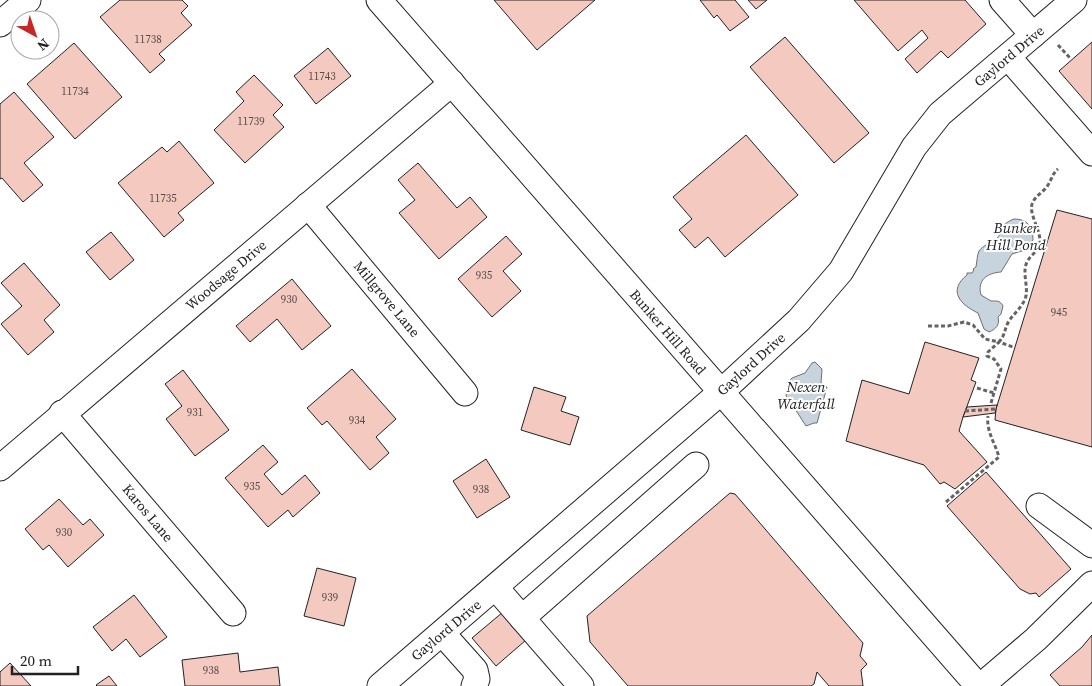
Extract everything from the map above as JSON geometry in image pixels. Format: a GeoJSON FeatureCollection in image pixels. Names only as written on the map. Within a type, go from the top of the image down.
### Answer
{"type":"FeatureCollection","features":[{"type":"Feature","properties":{"kind":"street"},"geometry":{"type":"LineString","coordinates":[[0,24],[28,0]]}},
{"type":"Feature","properties":{"kind":"street","name":"Bunker Hill Road"},"geometry":{"type":"LineString","coordinates":[[379,0],[979,686]]}},
{"type":"Feature","properties":{"kind":"street"},"geometry":{"type":"LineString","coordinates":[[1002,0],[1033,35]]}},
{"type":"Feature","properties":{"kind":"street","name":"Gaylord Drive"},"geometry":{"type":"LineString","coordinates":[[380,686],[496,588],[721,392],[799,320],[841,271],[914,147],[940,114],[1074,0]]}},
{"type":"Feature","properties":{"kind":"street"},"geometry":{"type":"LineString","coordinates":[[1008,57],[1092,153]]}},
{"type":"Feature","properties":{"kind":"street","name":"Woodsage Drive"},"geometry":{"type":"LineString","coordinates":[[0,468],[62,413],[452,83]]}},
{"type":"Feature","properties":{"kind":"street","name":"Millgrove Lane"},"geometry":{"type":"LineString","coordinates":[[308,205],[465,393]]}},
{"type":"Feature","properties":{"kind":"street","name":"Karos Lane"},"geometry":{"type":"LineString","coordinates":[[62,413],[232,613]]}},
{"type":"Feature","properties":{"kind":"street"},"geometry":{"type":"LineString","coordinates":[[522,618],[696,465]]}},
{"type":"Feature","properties":{"kind":"street"},"geometry":{"type":"LineString","coordinates":[[1039,506],[1092,545]]}},
{"type":"Feature","properties":{"kind":"street"},"geometry":{"type":"LineString","coordinates":[[979,686],[1036,639],[1092,584]]}},
{"type":"Feature","properties":{"kind":"street"},"geometry":{"type":"LineString","coordinates":[[496,588],[581,686]]}},
{"type":"Feature","properties":{"kind":"street"},"geometry":{"type":"LineString","coordinates":[[442,633],[475,670],[477,679],[474,686]]}},
{"type":"Feature","properties":{"kind":"path"},"geometry":{"type":"LineString","coordinates":[[1058,45],[1071,59]]}},
{"type":"Feature","properties":{"kind":"path"},"geometry":{"type":"LineString","coordinates":[[991,402],[1001,369],[994,359],[987,356],[988,352],[1005,336],[1009,321],[1026,296],[1025,268],[1028,260],[1035,254],[1039,246],[1040,235],[1033,215],[1032,203],[1049,184],[1053,173],[1058,169]]}},
{"type":"Feature","properties":{"kind":"path"},"geometry":{"type":"LineString","coordinates":[[928,326],[948,326],[964,322],[972,325],[985,339],[1013,347]]}},
{"type":"Feature","properties":{"kind":"path"},"geometry":{"type":"LineString","coordinates":[[977,388],[994,393]]}},
{"type":"Feature","properties":{"kind":"path"},"geometry":{"type":"LineString","coordinates":[[965,411],[996,409]]}},
{"type":"Feature","properties":{"kind":"path"},"geometry":{"type":"LineString","coordinates":[[946,502],[999,457],[987,423],[988,416]]}},
{"type":"Feature","properties":{"kind":"water","name":"Bunker Hill Pond"},"geometry":{"type":"Polygon","coordinates":[[[1014,219],[1023,220],[1029,225],[1033,240],[1025,250],[1012,254],[1001,272],[987,276],[980,285],[981,295],[991,301],[999,302],[1003,306],[998,317],[997,326],[989,332],[984,329],[978,313],[962,302],[957,292],[958,287],[967,273],[972,273],[976,267],[979,251],[996,239],[1005,224],[1014,219]]]}},
{"type":"Feature","properties":{"kind":"water","name":"Nexen Waterfall"},"geometry":{"type":"Polygon","coordinates":[[[815,362],[822,369],[821,383],[827,387],[817,423],[806,426],[789,404],[786,395],[789,381],[805,373],[812,363],[815,362]]]}},
{"type":"Feature","properties":{"kind":"building"},"geometry":{"type":"Polygon","coordinates":[[[120,0],[182,0],[188,6],[181,13],[192,25],[159,54],[165,60],[150,73],[100,17],[120,0]]]}},
{"type":"Feature","properties":{"kind":"building"},"geometry":{"type":"Polygon","coordinates":[[[494,0],[595,0],[537,50],[494,0]]]}},
{"type":"Feature","properties":{"kind":"building"},"geometry":{"type":"Polygon","coordinates":[[[700,0],[735,0],[749,17],[730,31],[717,15],[714,18],[700,0]]]}},
{"type":"Feature","properties":{"kind":"building"},"geometry":{"type":"Polygon","coordinates":[[[748,0],[767,0],[756,9],[748,0]]]}},
{"type":"Feature","properties":{"kind":"building"},"geometry":{"type":"Polygon","coordinates":[[[854,0],[965,0],[986,24],[948,58],[941,51],[917,73],[905,59],[928,38],[922,30],[898,51],[854,0]]]}},
{"type":"Feature","properties":{"kind":"building"},"geometry":{"type":"Polygon","coordinates":[[[785,37],[869,133],[834,163],[750,67],[785,37]]]}},
{"type":"Feature","properties":{"kind":"building"},"geometry":{"type":"Polygon","coordinates":[[[1092,42],[1092,109],[1059,71],[1092,42]]]}},
{"type":"Feature","properties":{"kind":"building"},"geometry":{"type":"Polygon","coordinates":[[[74,43],[122,97],[75,139],[27,84],[55,60],[60,60],[60,55],[74,43]]]}},
{"type":"Feature","properties":{"kind":"building"},"geometry":{"type":"Polygon","coordinates":[[[328,48],[351,76],[316,104],[294,76],[328,48]]]}},
{"type":"Feature","properties":{"kind":"building"},"geometry":{"type":"Polygon","coordinates":[[[254,75],[283,105],[273,115],[284,127],[245,163],[214,130],[244,101],[236,92],[254,75]]]}},
{"type":"Feature","properties":{"kind":"building"},"geometry":{"type":"Polygon","coordinates":[[[14,92],[54,137],[24,163],[43,185],[23,202],[2,178],[0,179],[0,104],[14,92]]]}},
{"type":"Feature","properties":{"kind":"building"},"geometry":{"type":"Polygon","coordinates":[[[746,135],[798,195],[725,257],[708,237],[695,248],[679,230],[692,219],[673,197],[746,135]]]}},
{"type":"Feature","properties":{"kind":"building"},"geometry":{"type":"Polygon","coordinates":[[[179,141],[214,183],[178,213],[184,220],[164,237],[118,183],[162,147],[167,152],[179,141]]]}},
{"type":"Feature","properties":{"kind":"building"},"geometry":{"type":"Polygon","coordinates":[[[418,163],[457,208],[470,197],[487,217],[439,259],[399,213],[415,200],[398,180],[418,163]]]}},
{"type":"Feature","properties":{"kind":"building"},"geometry":{"type":"Polygon","coordinates":[[[1057,210],[1092,219],[1092,447],[995,420],[996,409],[1057,210]]]}},
{"type":"Feature","properties":{"kind":"building"},"geometry":{"type":"Polygon","coordinates":[[[111,232],[134,260],[110,280],[86,252],[111,232]]]}},
{"type":"Feature","properties":{"kind":"building"},"geometry":{"type":"Polygon","coordinates":[[[506,236],[522,254],[503,271],[521,291],[492,317],[458,279],[506,236]]]}},
{"type":"Feature","properties":{"kind":"building"},"geometry":{"type":"Polygon","coordinates":[[[24,263],[60,305],[44,320],[54,332],[28,355],[1,324],[22,306],[1,283],[24,263]]]}},
{"type":"Feature","properties":{"kind":"building"},"geometry":{"type":"Polygon","coordinates":[[[292,279],[331,326],[302,350],[277,319],[250,342],[236,326],[292,279]]]}},
{"type":"Feature","properties":{"kind":"building"},"geometry":{"type":"Polygon","coordinates":[[[925,342],[979,358],[971,380],[976,382],[959,431],[987,462],[955,489],[944,482],[940,484],[924,465],[846,441],[862,380],[909,394],[925,342]]]}},
{"type":"Feature","properties":{"kind":"building"},"geometry":{"type":"Polygon","coordinates":[[[352,369],[396,419],[376,437],[389,453],[370,470],[327,421],[322,425],[307,408],[352,369]]]}},
{"type":"Feature","properties":{"kind":"building"},"geometry":{"type":"Polygon","coordinates":[[[183,370],[229,430],[195,456],[166,419],[182,406],[165,384],[183,370]]]}},
{"type":"Feature","properties":{"kind":"building"},"geometry":{"type":"Polygon","coordinates":[[[534,387],[566,397],[561,411],[579,417],[570,445],[521,430],[534,387]]]}},
{"type":"Feature","properties":{"kind":"building"},"geometry":{"type":"Polygon","coordinates":[[[997,405],[995,413],[963,417],[967,407],[997,405]]]}},
{"type":"Feature","properties":{"kind":"building"},"geometry":{"type":"Polygon","coordinates":[[[263,445],[278,462],[264,474],[282,495],[305,475],[320,493],[293,517],[288,510],[268,527],[225,478],[263,445]]]}},
{"type":"Feature","properties":{"kind":"building"},"geometry":{"type":"Polygon","coordinates":[[[486,459],[510,497],[477,518],[453,481],[486,459]]]}},
{"type":"Feature","properties":{"kind":"building"},"geometry":{"type":"Polygon","coordinates":[[[986,472],[1071,569],[1039,597],[1036,593],[1030,594],[1020,589],[947,506],[986,472]]]}},
{"type":"Feature","properties":{"kind":"building"},"geometry":{"type":"Polygon","coordinates":[[[730,493],[735,494],[863,643],[860,656],[867,664],[861,670],[863,686],[829,686],[817,672],[814,684],[811,686],[628,686],[590,642],[587,616],[730,493]]]}},
{"type":"Feature","properties":{"kind":"building"},"geometry":{"type":"Polygon","coordinates":[[[59,499],[83,525],[90,519],[104,535],[68,567],[49,545],[43,550],[25,529],[59,499]]]}},
{"type":"Feature","properties":{"kind":"building"},"geometry":{"type":"Polygon","coordinates":[[[317,568],[356,578],[344,626],[304,616],[317,568]]]}},
{"type":"Feature","properties":{"kind":"building"},"geometry":{"type":"Polygon","coordinates":[[[134,595],[167,637],[140,657],[126,639],[112,651],[93,627],[134,595]]]}},
{"type":"Feature","properties":{"kind":"building"},"geometry":{"type":"Polygon","coordinates":[[[503,612],[526,640],[496,666],[472,638],[503,612]]]}},
{"type":"Feature","properties":{"kind":"building"},"geometry":{"type":"Polygon","coordinates":[[[1092,635],[1092,686],[1060,686],[1050,675],[1082,647],[1092,635]]]}},
{"type":"Feature","properties":{"kind":"building"},"geometry":{"type":"Polygon","coordinates":[[[238,653],[240,672],[278,667],[280,686],[185,686],[182,660],[238,653]]]}},
{"type":"Feature","properties":{"kind":"building"},"geometry":{"type":"Polygon","coordinates":[[[10,663],[31,686],[0,686],[0,672],[10,663]]]}},
{"type":"Feature","properties":{"kind":"building"},"geometry":{"type":"Polygon","coordinates":[[[109,676],[117,686],[96,685],[109,676]]]}}]}
